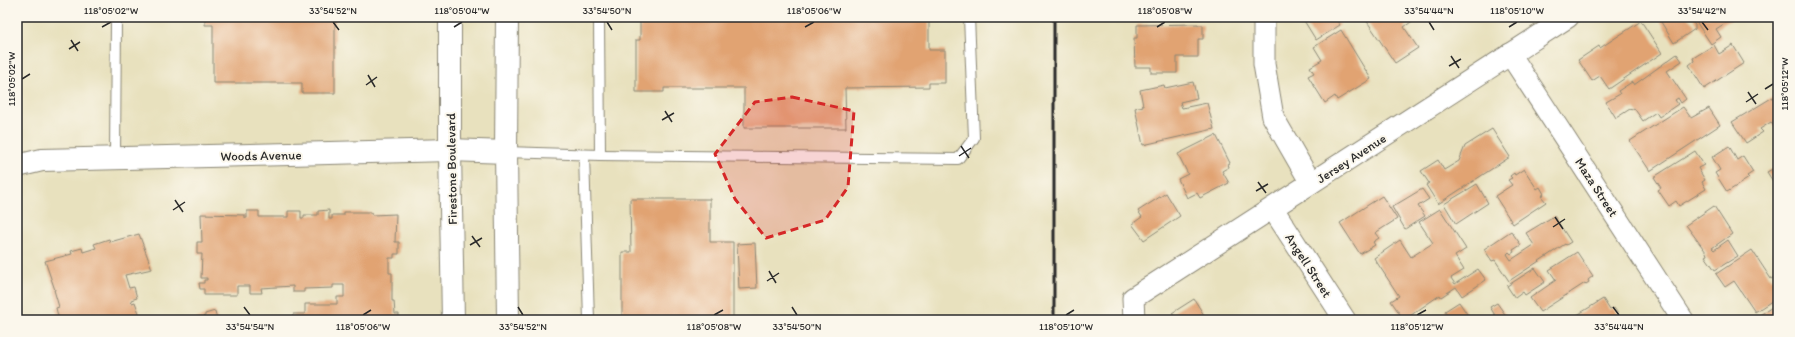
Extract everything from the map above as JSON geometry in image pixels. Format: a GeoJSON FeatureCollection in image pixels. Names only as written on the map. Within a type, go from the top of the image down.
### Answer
{"type":"FeatureCollection","features":[{"type":"Feature","properties":{"kind":"main road","name":"Firestone Boulevard"},"geometry":{"type":"LineString","coordinates":[[450,17],[450,150],[453,320]]}},
{"type":"Feature","properties":{"kind":"main road"},"geometry":{"type":"LineString","coordinates":[[507,17],[506,152],[508,320]]}},
{"type":"Feature","properties":{"kind":"main road","name":"Woods Avenue"},"geometry":{"type":"LineString","coordinates":[[17,166],[42,160],[450,150],[506,152]]}},
{"type":"Feature","properties":{"kind":"street"},"geometry":{"type":"LineString","coordinates":[[1264,17],[1264,64],[1273,117],[1311,183]]}},
{"type":"Feature","properties":{"kind":"street","name":"Jersey Avenue"},"geometry":{"type":"LineString","coordinates":[[1134,320],[1133,298],[1273,209],[1568,17]]}},
{"type":"Feature","properties":{"kind":"street","name":"Maza Street"},"geometry":{"type":"LineString","coordinates":[[1510,54],[1683,320]]}},
{"type":"Feature","properties":{"kind":"street","name":"Angell Street"},"geometry":{"type":"LineString","coordinates":[[1273,209],[1345,320]]}},
{"type":"Feature","properties":{"kind":"lane"},"geometry":{"type":"LineString","coordinates":[[115,158],[116,17]]}},
{"type":"Feature","properties":{"kind":"lane"},"geometry":{"type":"LineString","coordinates":[[599,17],[600,155]]}},
{"type":"Feature","properties":{"kind":"lane"},"geometry":{"type":"LineString","coordinates":[[506,152],[584,155],[958,159],[974,138],[969,17]]}},
{"type":"Feature","properties":{"kind":"lane"},"geometry":{"type":"LineString","coordinates":[[584,155],[589,320]]}},
{"type":"Feature","properties":{"kind":"highlighted area"},"geometry":{"type":"Polygon","coordinates":[[[792,97],[854,111],[848,187],[825,220],[766,238],[735,199],[715,154],[755,102],[792,97]]]}},
{"type":"Feature","properties":{"kind":"building"},"geometry":{"type":"Polygon","coordinates":[[[205,17],[335,17],[335,93],[302,93],[302,83],[213,83],[213,25],[205,25],[205,17]]]}},
{"type":"Feature","properties":{"kind":"building"},"geometry":{"type":"Polygon","coordinates":[[[640,17],[929,17],[929,50],[945,50],[945,83],[929,83],[929,87],[845,88],[846,128],[744,128],[744,88],[664,88],[664,92],[636,92],[636,40],[640,40],[640,17]]]}},
{"type":"Feature","properties":{"kind":"building"},"geometry":{"type":"Polygon","coordinates":[[[1306,17],[1334,17],[1340,25],[1316,40],[1303,19],[1306,17]]]}},
{"type":"Feature","properties":{"kind":"building"},"geometry":{"type":"Polygon","coordinates":[[[1364,17],[1418,17],[1404,27],[1418,48],[1395,63],[1364,17]]]}},
{"type":"Feature","properties":{"kind":"building"},"geometry":{"type":"Polygon","coordinates":[[[1658,17],[1687,17],[1695,25],[1695,29],[1674,43],[1658,17]]]}},
{"type":"Feature","properties":{"kind":"building"},"geometry":{"type":"Polygon","coordinates":[[[1693,17],[1735,17],[1716,29],[1721,37],[1711,44],[1693,17]]]}},
{"type":"Feature","properties":{"kind":"building"},"geometry":{"type":"Polygon","coordinates":[[[1641,21],[1662,53],[1609,89],[1600,76],[1592,81],[1578,60],[1599,46],[1600,48],[1641,21]]]}},
{"type":"Feature","properties":{"kind":"building"},"geometry":{"type":"Polygon","coordinates":[[[1137,25],[1203,25],[1203,39],[1198,39],[1198,57],[1177,57],[1177,73],[1151,73],[1151,67],[1135,67],[1134,38],[1137,38],[1137,25]]]}},
{"type":"Feature","properties":{"kind":"building"},"geometry":{"type":"Polygon","coordinates":[[[1341,30],[1371,79],[1337,100],[1335,96],[1325,103],[1308,76],[1314,73],[1310,67],[1322,60],[1314,47],[1341,30]]]}},
{"type":"Feature","properties":{"kind":"building"},"geometry":{"type":"Polygon","coordinates":[[[1714,45],[1719,54],[1733,45],[1744,63],[1704,89],[1689,65],[1694,61],[1693,58],[1714,45]]]}},
{"type":"Feature","properties":{"kind":"building"},"geometry":{"type":"Polygon","coordinates":[[[1677,54],[1682,61],[1667,71],[1686,99],[1681,103],[1678,98],[1675,100],[1678,104],[1659,117],[1656,112],[1643,121],[1634,108],[1616,118],[1606,102],[1620,94],[1618,91],[1632,82],[1634,85],[1677,54]]]}},
{"type":"Feature","properties":{"kind":"building"},"geometry":{"type":"Polygon","coordinates":[[[1193,82],[1197,98],[1180,102],[1182,108],[1207,103],[1214,129],[1143,145],[1135,108],[1143,106],[1140,90],[1164,85],[1165,88],[1193,82]]]}},
{"type":"Feature","properties":{"kind":"building"},"geometry":{"type":"Polygon","coordinates":[[[1773,97],[1778,105],[1778,132],[1771,122],[1760,129],[1763,132],[1746,143],[1732,122],[1773,97]]]}},
{"type":"Feature","properties":{"kind":"building"},"geometry":{"type":"Polygon","coordinates":[[[1683,107],[1691,118],[1709,108],[1720,125],[1650,171],[1630,141],[1683,107]]]}},
{"type":"Feature","properties":{"kind":"building"},"geometry":{"type":"Polygon","coordinates":[[[1492,129],[1510,157],[1438,204],[1426,185],[1429,183],[1421,171],[1438,160],[1444,170],[1459,161],[1465,146],[1492,129]]]}},
{"type":"Feature","properties":{"kind":"building"},"geometry":{"type":"Polygon","coordinates":[[[1216,135],[1230,163],[1228,164],[1229,167],[1222,171],[1229,183],[1200,198],[1197,193],[1187,198],[1178,179],[1188,174],[1178,154],[1216,135]]]}},
{"type":"Feature","properties":{"kind":"building"},"geometry":{"type":"Polygon","coordinates":[[[1729,146],[1737,160],[1743,156],[1753,172],[1747,176],[1749,178],[1727,192],[1715,173],[1720,170],[1712,157],[1729,146]]]}},
{"type":"Feature","properties":{"kind":"building"},"geometry":{"type":"Polygon","coordinates":[[[1695,151],[1704,165],[1698,168],[1705,180],[1702,182],[1706,189],[1679,206],[1676,201],[1669,206],[1658,190],[1661,188],[1654,177],[1695,151]]]}},
{"type":"Feature","properties":{"kind":"building"},"geometry":{"type":"Polygon","coordinates":[[[1778,166],[1778,189],[1767,172],[1778,166]]]}},
{"type":"Feature","properties":{"kind":"building"},"geometry":{"type":"Polygon","coordinates":[[[1524,169],[1537,189],[1540,187],[1544,194],[1541,196],[1546,202],[1513,224],[1495,196],[1512,185],[1508,180],[1512,178],[1510,176],[1514,173],[1515,175],[1524,169]]]}},
{"type":"Feature","properties":{"kind":"building"},"geometry":{"type":"Polygon","coordinates":[[[1477,184],[1488,203],[1456,224],[1444,204],[1477,184]]]}},
{"type":"Feature","properties":{"kind":"building"},"geometry":{"type":"Polygon","coordinates":[[[1422,189],[1429,199],[1418,206],[1425,216],[1405,229],[1392,207],[1422,189]]]}},
{"type":"Feature","properties":{"kind":"building"},"geometry":{"type":"Polygon","coordinates":[[[1166,193],[1180,216],[1144,240],[1132,224],[1142,217],[1138,211],[1166,193]]]}},
{"type":"Feature","properties":{"kind":"building"},"geometry":{"type":"Polygon","coordinates":[[[1382,196],[1397,219],[1375,233],[1379,238],[1373,242],[1375,245],[1360,254],[1340,223],[1382,196]]]}},
{"type":"Feature","properties":{"kind":"building"},"geometry":{"type":"Polygon","coordinates":[[[630,199],[710,199],[710,242],[733,242],[733,320],[622,320],[622,252],[631,252],[630,199]]]}},
{"type":"Feature","properties":{"kind":"building"},"geometry":{"type":"Polygon","coordinates":[[[1714,206],[1732,234],[1712,248],[1714,250],[1728,240],[1738,256],[1715,270],[1705,256],[1707,255],[1706,252],[1686,225],[1714,206]]]}},
{"type":"Feature","properties":{"kind":"building"},"geometry":{"type":"Polygon","coordinates":[[[1440,209],[1466,249],[1455,256],[1464,270],[1451,278],[1455,284],[1478,269],[1486,280],[1462,296],[1456,287],[1441,297],[1440,295],[1404,320],[1391,301],[1399,296],[1374,258],[1400,240],[1411,257],[1433,243],[1419,222],[1440,209]]]}},
{"type":"Feature","properties":{"kind":"building"},"geometry":{"type":"Polygon","coordinates":[[[329,210],[329,219],[332,219],[332,215],[344,215],[344,212],[371,212],[372,215],[396,214],[395,242],[399,242],[399,254],[394,254],[394,258],[389,258],[389,273],[392,273],[392,301],[394,301],[395,314],[399,314],[399,320],[292,320],[293,314],[305,314],[305,304],[337,304],[337,297],[344,297],[344,285],[333,285],[333,288],[304,289],[304,292],[293,292],[293,286],[261,288],[262,293],[250,293],[250,286],[237,286],[237,295],[204,295],[204,289],[200,289],[199,283],[204,283],[204,280],[207,280],[207,278],[201,278],[202,254],[197,254],[197,242],[202,242],[201,214],[245,215],[245,218],[247,218],[247,211],[259,211],[259,217],[288,217],[288,211],[301,211],[301,218],[304,218],[304,215],[318,215],[318,211],[329,210]]]}},
{"type":"Feature","properties":{"kind":"building"},"geometry":{"type":"Polygon","coordinates":[[[1554,216],[1571,242],[1566,245],[1565,244],[1509,281],[1495,260],[1492,261],[1484,249],[1511,231],[1521,245],[1513,250],[1514,252],[1511,254],[1509,252],[1507,254],[1511,260],[1534,245],[1526,233],[1554,216]]]}},
{"type":"Feature","properties":{"kind":"building"},"geometry":{"type":"Polygon","coordinates":[[[139,234],[152,269],[125,275],[129,288],[134,287],[137,298],[131,300],[132,303],[135,302],[140,316],[138,316],[139,320],[59,320],[56,308],[59,307],[55,290],[45,261],[72,254],[71,251],[82,248],[83,252],[96,248],[94,244],[109,239],[110,242],[139,234]]]}},
{"type":"Feature","properties":{"kind":"building"},"geometry":{"type":"Polygon","coordinates":[[[755,243],[757,288],[739,289],[737,244],[755,243]]]}},
{"type":"Feature","properties":{"kind":"building"},"geometry":{"type":"Polygon","coordinates":[[[1752,250],[1771,279],[1778,275],[1778,297],[1755,312],[1734,281],[1725,287],[1716,274],[1752,250]]]}},
{"type":"Feature","properties":{"kind":"building"},"geometry":{"type":"Polygon","coordinates":[[[1577,252],[1593,276],[1588,280],[1589,282],[1586,284],[1585,283],[1540,312],[1530,298],[1556,280],[1549,270],[1577,252]]]}},
{"type":"Feature","properties":{"kind":"building"},"geometry":{"type":"Polygon","coordinates":[[[1535,268],[1545,282],[1525,295],[1523,292],[1515,298],[1507,286],[1535,268]]]}},
{"type":"Feature","properties":{"kind":"building"},"geometry":{"type":"Polygon","coordinates":[[[1194,299],[1207,320],[1177,320],[1172,313],[1194,299]]]}},
{"type":"Feature","properties":{"kind":"building"},"geometry":{"type":"Polygon","coordinates":[[[1603,299],[1610,310],[1614,308],[1620,317],[1616,320],[1576,320],[1574,317],[1603,299]]]}},
{"type":"Feature","properties":{"kind":"building"},"geometry":{"type":"Polygon","coordinates":[[[1459,302],[1471,320],[1444,320],[1448,317],[1445,311],[1459,302]]]}},
{"type":"Feature","properties":{"kind":"building"},"geometry":{"type":"Polygon","coordinates":[[[1497,303],[1509,320],[1491,320],[1496,317],[1490,307],[1497,303]]]}},
{"type":"Feature","properties":{"kind":"building"},"geometry":{"type":"Polygon","coordinates":[[[1777,304],[1778,320],[1752,320],[1777,304]]]}},
{"type":"Feature","properties":{"kind":"building"},"geometry":{"type":"Polygon","coordinates":[[[215,311],[217,320],[192,320],[205,316],[205,314],[215,311]]]}},
{"type":"Feature","properties":{"kind":"railway"},"geometry":{"type":"LineString","coordinates":[[1054,17],[1054,320]]}}]}
